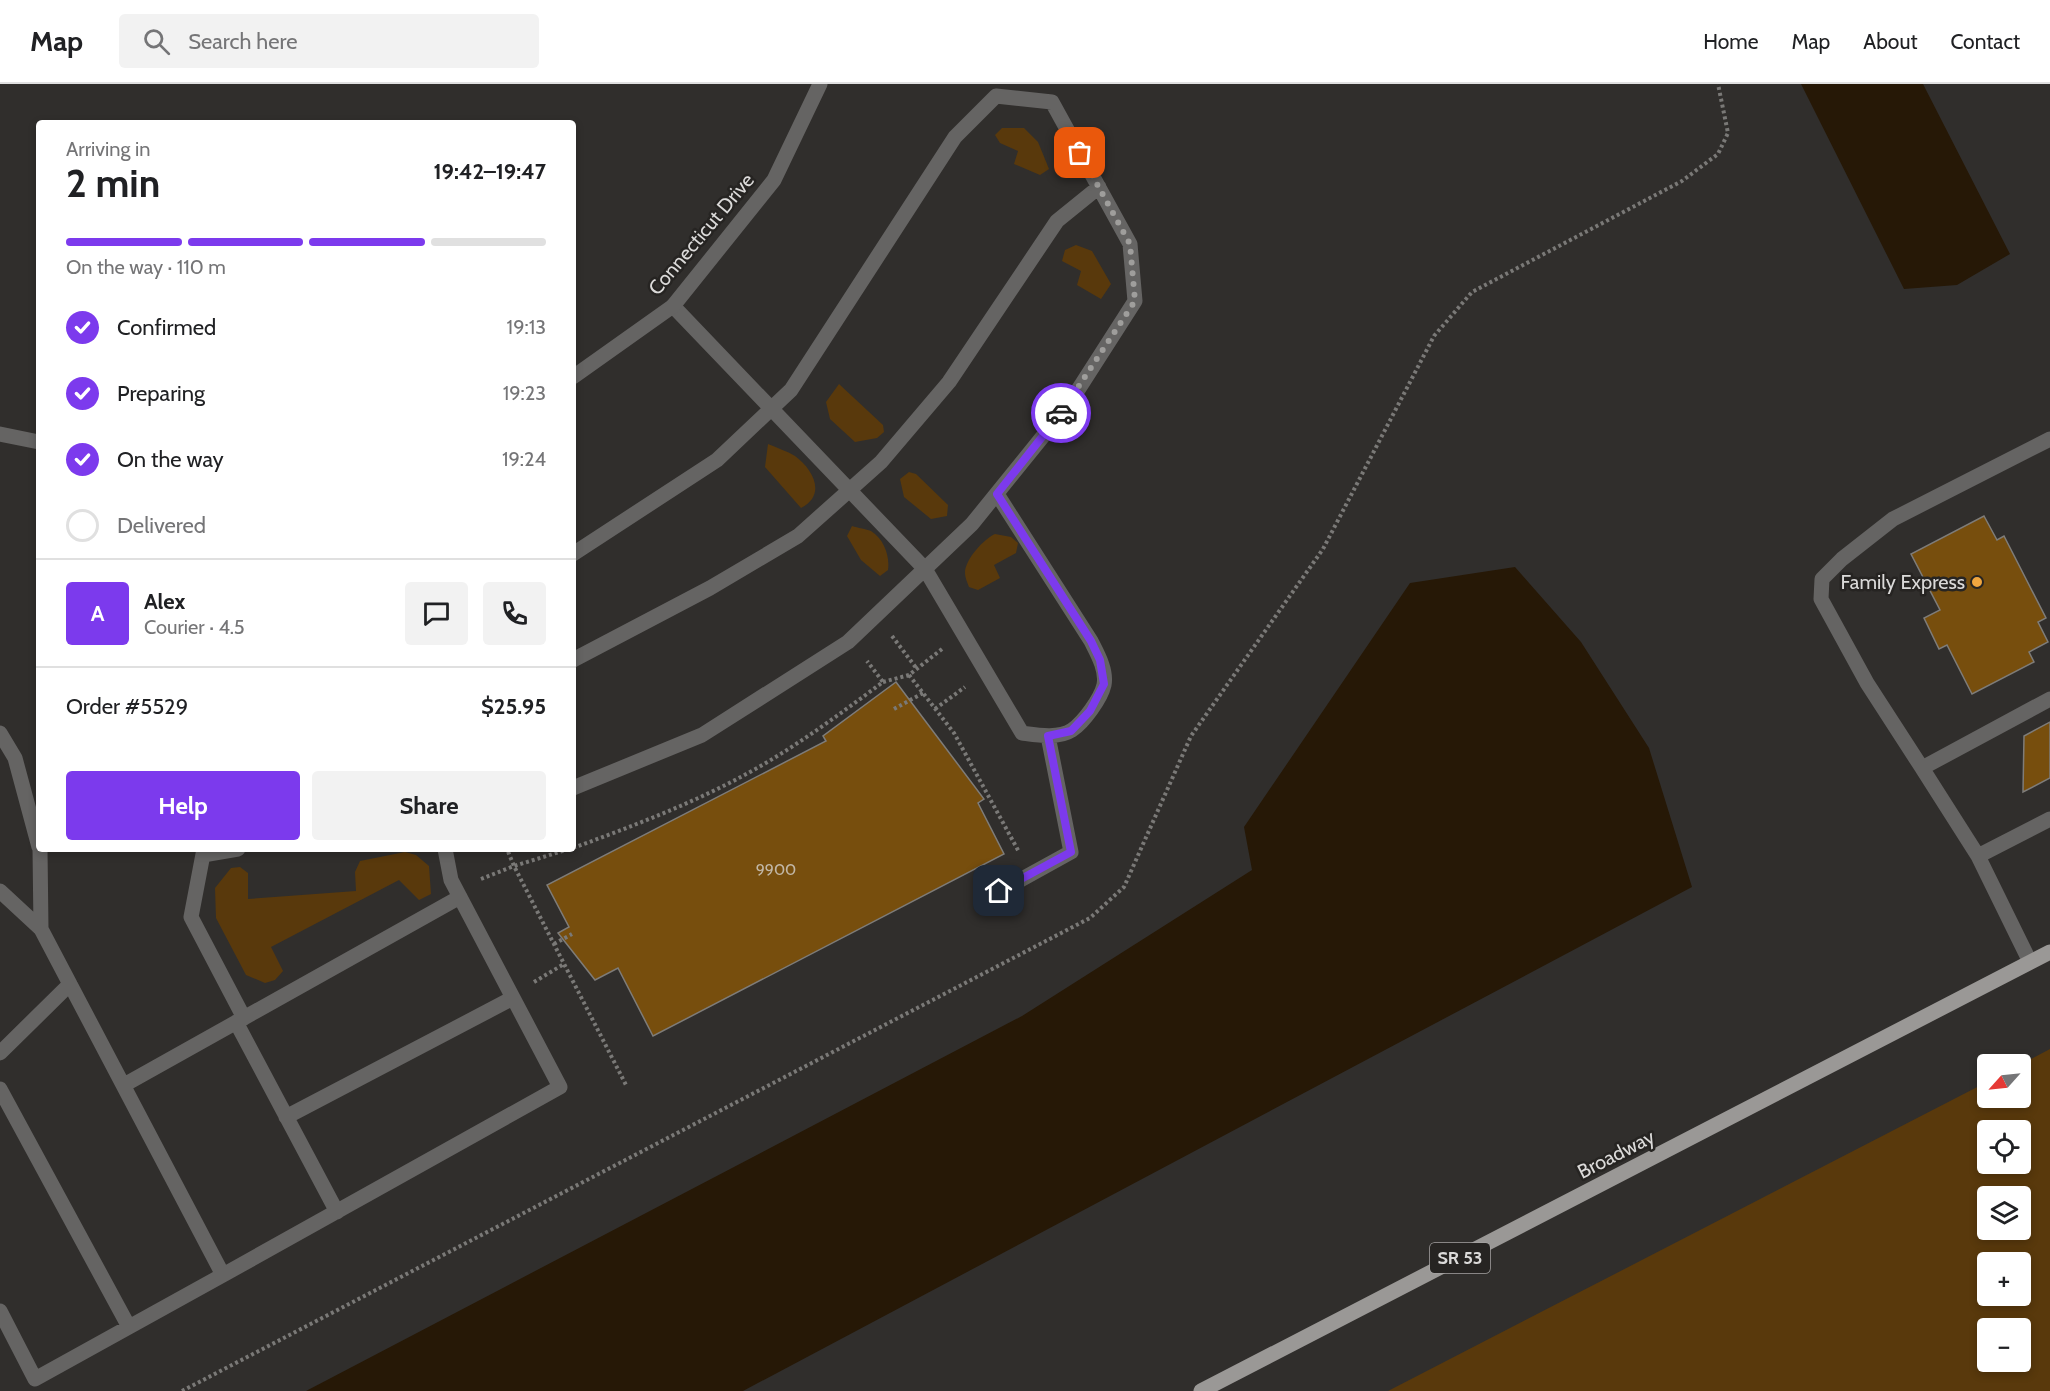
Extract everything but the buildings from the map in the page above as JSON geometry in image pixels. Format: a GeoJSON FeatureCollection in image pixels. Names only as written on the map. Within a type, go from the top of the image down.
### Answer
{"type":"FeatureCollection","features":[{"type":"Feature","properties":{"kind":"main road","name":"Broadway"},"geometry":{"type":"LineString","coordinates":[[1201,1391],[2050,952]]}},
{"type":"Feature","properties":{"kind":"street","name":"Connecticut Drive"},"geometry":{"type":"LineString","coordinates":[[576,375],[673,306],[774,180],[820,84]]}},
{"type":"Feature","properties":{"kind":"street"},"geometry":{"type":"LineString","coordinates":[[576,552],[717,460],[791,390],[955,137],[996,96],[1052,102],[1130,244],[1135,301],[1069,404],[972,524],[848,642],[702,735],[576,787]]}},
{"type":"Feature","properties":{"kind":"street"},"geometry":{"type":"LineString","coordinates":[[576,658],[710,588],[798,536],[849,491],[881,462],[949,382],[1057,221],[1099,187]]}},
{"type":"Feature","properties":{"kind":"street"},"geometry":{"type":"LineString","coordinates":[[673,306],[925,569],[1022,733],[1048,736],[1071,731],[1090,711],[1104,684],[1100,660],[997,494]]}},
{"type":"Feature","properties":{"kind":"street"},"geometry":{"type":"LineString","coordinates":[[0,434],[36,441]]}},
{"type":"Feature","properties":{"kind":"street"},"geometry":{"type":"LineString","coordinates":[[2030,962],[1978,856],[1867,683],[1821,599],[1822,579],[1842,559],[1893,519],[2050,439]]}},
{"type":"Feature","properties":{"kind":"street"},"geometry":{"type":"LineString","coordinates":[[1922,768],[2050,699]]}},
{"type":"Feature","properties":{"kind":"street"},"geometry":{"type":"LineString","coordinates":[[0,734],[15,758],[36,837]]}},
{"type":"Feature","properties":{"kind":"street"},"geometry":{"type":"LineString","coordinates":[[984,900],[1071,852],[1048,736]]}},
{"type":"Feature","properties":{"kind":"street"},"geometry":{"type":"LineString","coordinates":[[1978,856],[2050,819]]}},
{"type":"Feature","properties":{"kind":"street"},"geometry":{"type":"LineString","coordinates":[[39,852],[41,929]]}},
{"type":"Feature","properties":{"kind":"street"},"geometry":{"type":"LineString","coordinates":[[203,852],[191,917],[286,1117],[337,1212]]}},
{"type":"Feature","properties":{"kind":"street"},"geometry":{"type":"LineString","coordinates":[[0,1311],[35,1379],[560,1087],[451,880],[446,852]]}},
{"type":"Feature","properties":{"kind":"street"},"geometry":{"type":"LineString","coordinates":[[0,891],[41,929],[224,1275]]}},
{"type":"Feature","properties":{"kind":"street"},"geometry":{"type":"LineString","coordinates":[[124,1085],[460,897]]}},
{"type":"Feature","properties":{"kind":"street"},"geometry":{"type":"LineString","coordinates":[[0,1053],[70,984]]}},
{"type":"Feature","properties":{"kind":"street"},"geometry":{"type":"LineString","coordinates":[[286,1117],[513,998]]}},
{"type":"Feature","properties":{"kind":"street"},"geometry":{"type":"LineString","coordinates":[[0,1089],[129,1327]]}},
{"type":"Feature","properties":{"kind":"path"},"geometry":{"type":"LineString","coordinates":[[182,1391],[1090,918],[1124,887],[1191,736],[1323,549],[1434,336],[1472,292],[1682,181],[1718,154],[1728,134],[1718,84]]}},
{"type":"Feature","properties":{"kind":"path"},"geometry":{"type":"LineString","coordinates":[[890,633],[917,669]]}},
{"type":"Feature","properties":{"kind":"path"},"geometry":{"type":"LineString","coordinates":[[576,846],[647,821],[750,772],[820,729],[883,682],[909,675],[945,647]]}},
{"type":"Feature","properties":{"kind":"path"},"geometry":{"type":"LineString","coordinates":[[863,654],[883,682]]}},
{"type":"Feature","properties":{"kind":"path"},"geometry":{"type":"LineString","coordinates":[[909,675],[954,733],[1031,874]]}},
{"type":"Feature","properties":{"kind":"path"},"geometry":{"type":"LineString","coordinates":[[935,709],[966,686]]}},
{"type":"Feature","properties":{"kind":"path"},"geometry":{"type":"LineString","coordinates":[[894,709],[923,693]]}},
{"type":"Feature","properties":{"kind":"path"},"geometry":{"type":"LineString","coordinates":[[508,852],[626,1085]]}},
{"type":"Feature","properties":{"kind":"path"},"geometry":{"type":"LineString","coordinates":[[460,897],[482,879],[558,852]]}},
{"type":"Feature","properties":{"kind":"path"},"geometry":{"type":"LineString","coordinates":[[554,944],[572,934]]}},
{"type":"Feature","properties":{"kind":"path"},"geometry":{"type":"LineString","coordinates":[[513,998],[530,984],[564,964]]}},
{"type":"Feature","properties":{"kind":"shaded area"},"geometry":{"type":"Polygon","coordinates":[[[1801,84],[1923,84],[2010,254],[1957,285],[1904,289],[1801,84]]]}},
{"type":"Feature","properties":{"kind":"shaded area"},"geometry":{"type":"Polygon","coordinates":[[[1002,128],[1024,128],[1038,142],[1049,169],[1040,175],[1014,164],[1018,151],[1000,143],[995,135],[1002,128]]]}},
{"type":"Feature","properties":{"kind":"shaded area"},"geometry":{"type":"Polygon","coordinates":[[[1076,245],[1092,251],[1111,284],[1101,299],[1077,285],[1081,271],[1062,261],[1065,250],[1076,245]]]}},
{"type":"Feature","properties":{"kind":"shaded area"},"geometry":{"type":"Polygon","coordinates":[[[839,384],[883,425],[884,432],[877,438],[855,442],[830,419],[826,402],[839,384]]]}},
{"type":"Feature","properties":{"kind":"shaded area"},"geometry":{"type":"Polygon","coordinates":[[[768,444],[795,456],[812,475],[814,496],[801,508],[765,467],[768,444]]]}},
{"type":"Feature","properties":{"kind":"shaded area"},"geometry":{"type":"Polygon","coordinates":[[[909,472],[916,474],[948,505],[947,516],[931,519],[904,497],[900,479],[909,472]]]}},
{"type":"Feature","properties":{"kind":"shaded area"},"geometry":{"type":"Polygon","coordinates":[[[852,526],[871,531],[883,543],[887,554],[888,570],[880,576],[861,560],[847,536],[852,526]]]}},
{"type":"Feature","properties":{"kind":"shaded area"},"geometry":{"type":"Polygon","coordinates":[[[995,534],[1011,537],[1018,543],[1016,553],[994,565],[1000,578],[978,590],[969,587],[965,573],[968,562],[981,545],[995,534]]]}},
{"type":"Feature","properties":{"kind":"shaded area"},"geometry":{"type":"Polygon","coordinates":[[[1515,567],[1581,642],[1649,748],[1692,887],[743,1391],[306,1391],[1022,1016],[1252,870],[1244,827],[1410,583],[1515,567]]]}},
{"type":"Feature","properties":{"kind":"shaded area"},"geometry":{"type":"Polygon","coordinates":[[[405,852],[416,855],[429,866],[431,894],[419,900],[399,880],[271,947],[283,971],[275,980],[265,983],[246,975],[216,918],[215,888],[231,868],[240,867],[248,873],[248,899],[356,891],[355,872],[360,861],[405,852]]]}},
{"type":"Feature","properties":{"kind":"shaded area"},"geometry":{"type":"Polygon","coordinates":[[[2050,1049],[2050,1391],[1388,1391],[1977,1087],[1977,1108],[2031,1108],[2031,1059],[2050,1049]]]}},
{"type":"Feature","properties":{"kind":"way so far"},"geometry":{"type":"LineString","coordinates":[[1061,413],[1135,301],[1130,244],[1080,153]]}},
{"type":"Feature","properties":{"kind":"place","name":"Family Express"},"geometry":{"type":"Point","coordinates":[1977,582]}},
{"type":"Feature","properties":{"kind":"route"},"geometry":{"type":"LineString","coordinates":[[999,891],[1071,852],[1048,736],[1071,731],[1090,711],[1104,684],[1100,660],[1091,641],[997,494],[1061,413]]}}]}
